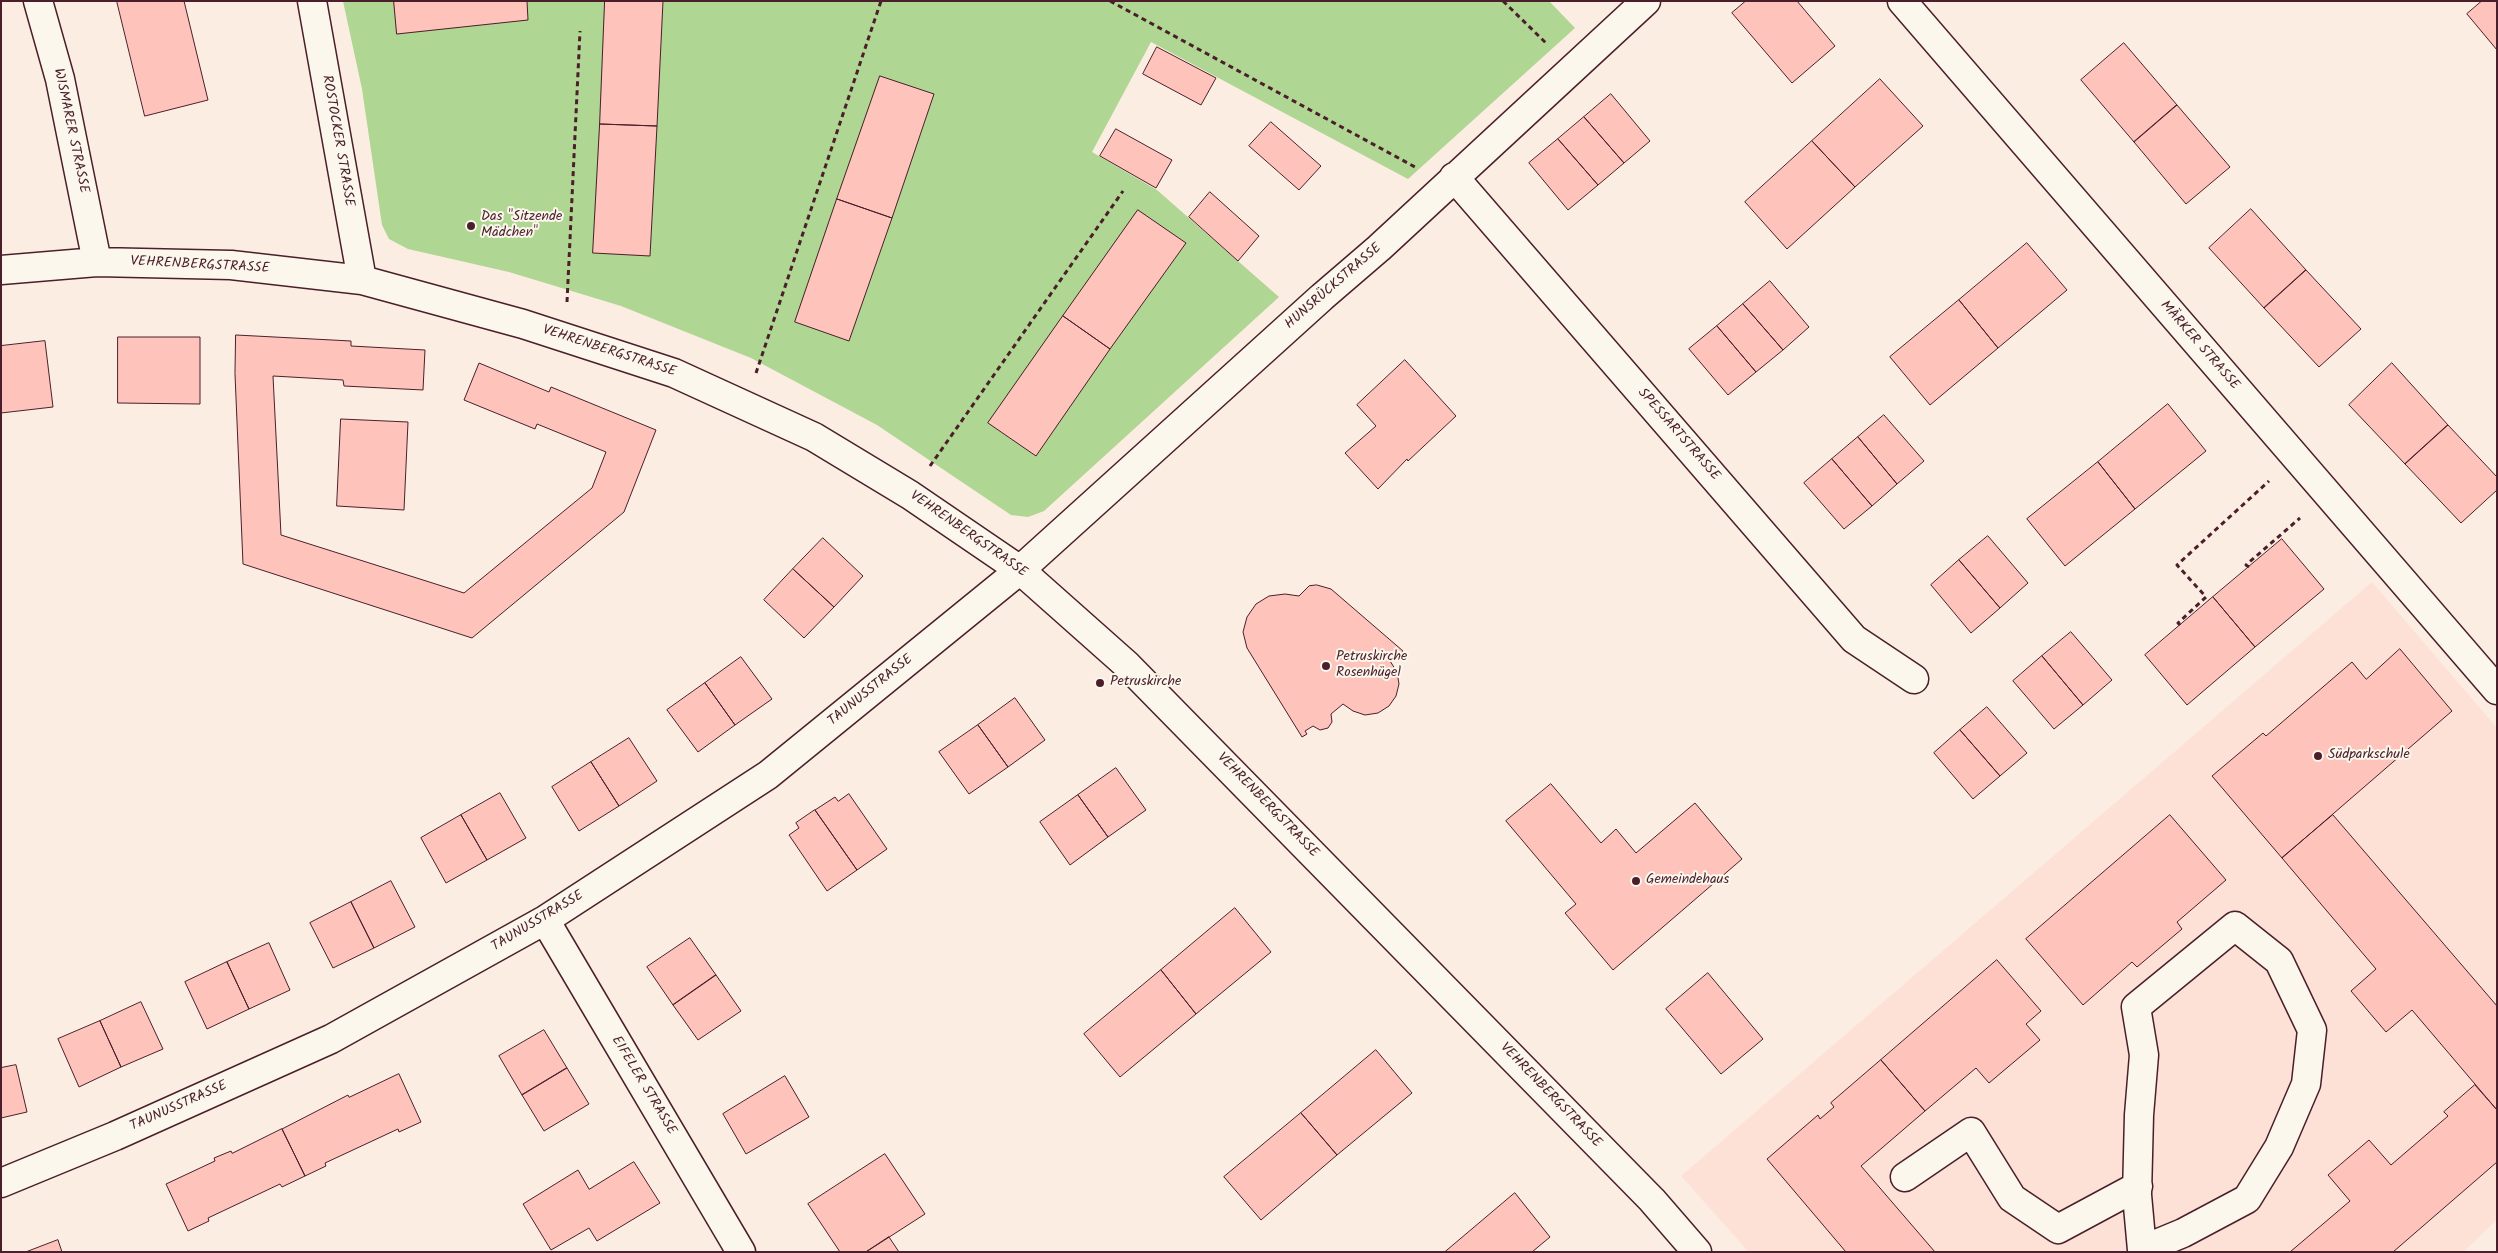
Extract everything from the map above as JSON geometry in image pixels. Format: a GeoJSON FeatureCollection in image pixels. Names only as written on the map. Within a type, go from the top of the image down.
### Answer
{"type":"FeatureCollection","features":[{"type":"Feature","properties":{"kind":"street","name":"WISMARER STRASSE"},"geometry":{"type":"LineString","coordinates":[[38,1],[60,80],[97,262]]}},
{"type":"Feature","properties":{"kind":"street","name":"ROSTOCKER STRASSE"},"geometry":{"type":"LineString","coordinates":[[312,1],[362,280]]}},
{"type":"Feature","properties":{"kind":"street","name":"HUNSRÜCKSTRASSE"},"geometry":{"type":"LineString","coordinates":[[1020,570],[1322,297],[1379,248],[1646,1]]}},
{"type":"Feature","properties":{"kind":"street","name":"MÄRKER STRASSE"},"geometry":{"type":"LineString","coordinates":[[1902,1],[2497,690]]}},
{"type":"Feature","properties":{"kind":"street","name":"SPESSARTSTRASSE"},"geometry":{"type":"LineString","coordinates":[[1454,177],[1854,639],[1914,679]]}},
{"type":"Feature","properties":{"kind":"street","name":"VEHRENBERGSTRASSE"},"geometry":{"type":"LineString","coordinates":[[1,270],[97,262],[231,265],[362,280],[565,337],[674,373],[814,437],[910,495],[1020,570],[1127,665],[1188,724],[1652,1200],[1697,1252]]}},
{"type":"Feature","properties":{"kind":"street","name":"TAUNUSSTRASSE"},"geometry":{"type":"LineString","coordinates":[[1,1183],[115,1136],[331,1039],[545,920],[768,775],[1020,570]]}},
{"type":"Feature","properties":{"kind":"street","name":"EIFELER STRASSE"},"geometry":{"type":"LineString","coordinates":[[545,920],[740,1252]]}},
{"type":"Feature","properties":{"kind":"street"},"geometry":{"type":"LineString","coordinates":[[2235,926],[2279,961],[2312,1030],[2306,1084],[2279,1147],[2247,1199],[2183,1233],[2143,1251],[2138,1186],[2139,1115],[2144,1055],[2136,1007],[2235,926]]}},
{"type":"Feature","properties":{"kind":"street"},"geometry":{"type":"LineString","coordinates":[[1905,1177],[1971,1132],[2012,1198],[2058,1229],[2138,1186]]}},
{"type":"Feature","properties":{"kind":"path"},"geometry":{"type":"LineString","coordinates":[[745,406],[881,1]]}},
{"type":"Feature","properties":{"kind":"path"},"geometry":{"type":"LineString","coordinates":[[1110,1],[1414,166],[1454,177]]}},
{"type":"Feature","properties":{"kind":"path"},"geometry":{"type":"LineString","coordinates":[[1503,1],[1571,69]]}},
{"type":"Feature","properties":{"kind":"path"},"geometry":{"type":"LineString","coordinates":[[565,337],[580,31]]}},
{"type":"Feature","properties":{"kind":"path"},"geometry":{"type":"LineString","coordinates":[[910,495],[1123,190]]}},
{"type":"Feature","properties":{"kind":"path"},"geometry":{"type":"LineString","coordinates":[[2180,624],[2178,623],[2206,597],[2177,565],[2295,457]]}},
{"type":"Feature","properties":{"kind":"path"},"geometry":{"type":"LineString","coordinates":[[2249,567],[2246,564],[2328,495]]}},
{"type":"Feature","properties":{"kind":"shaded area","name":"Südparkschule"},"geometry":{"type":"Polygon","coordinates":[[[2372,582],[2497,728],[2497,1220],[2463,1252],[1749,1252],[1681,1176],[2372,582]]]}},
{"type":"Feature","properties":{"kind":"green space"},"geometry":{"type":"Polygon","coordinates":[[[343,1],[1549,1],[1575,28],[1408,179],[1151,42],[1092,152],[1157,190],[1279,297],[1044,511],[1028,517],[1011,515],[877,425],[751,358],[621,306],[509,272],[408,249],[389,239],[382,225],[362,89],[343,1]]]}},
{"type":"Feature","properties":{"kind":"building"},"geometry":{"type":"Polygon","coordinates":[[[117,1],[184,1],[208,100],[145,116],[117,1]]]}},
{"type":"Feature","properties":{"kind":"building"},"geometry":{"type":"Polygon","coordinates":[[[394,1],[527,1],[528,20],[397,34],[394,1]]]}},
{"type":"Feature","properties":{"kind":"building"},"geometry":{"type":"Polygon","coordinates":[[[605,1],[663,1],[657,126],[600,124],[605,1]]]}},
{"type":"Feature","properties":{"kind":"building"},"geometry":{"type":"Polygon","coordinates":[[[1746,1],[1797,1],[1835,46],[1792,83],[1732,13],[1746,1]]]}},
{"type":"Feature","properties":{"kind":"building"},"geometry":{"type":"Polygon","coordinates":[[[2482,1],[2497,1],[2497,50],[2467,14],[2482,1]]]}},
{"type":"Feature","properties":{"kind":"building"},"geometry":{"type":"Polygon","coordinates":[[[2124,43],[2177,105],[2134,142],[2081,80],[2124,43]]]}},
{"type":"Feature","properties":{"kind":"building"},"geometry":{"type":"Polygon","coordinates":[[[1157,47],[1216,78],[1201,105],[1143,74],[1157,47]]]}},
{"type":"Feature","properties":{"kind":"building"},"geometry":{"type":"Polygon","coordinates":[[[880,76],[934,94],[892,218],[837,199],[880,76]]]}},
{"type":"Feature","properties":{"kind":"building"},"geometry":{"type":"Polygon","coordinates":[[[1880,79],[1923,126],[1855,187],[1812,141],[1880,79]]]}},
{"type":"Feature","properties":{"kind":"building"},"geometry":{"type":"Polygon","coordinates":[[[1611,94],[1650,141],[1624,163],[1584,117],[1611,94]]]}},
{"type":"Feature","properties":{"kind":"building"},"geometry":{"type":"Polygon","coordinates":[[[2177,105],[2230,167],[2186,204],[2134,142],[2177,105]]]}},
{"type":"Feature","properties":{"kind":"building"},"geometry":{"type":"Polygon","coordinates":[[[1584,117],[1624,163],[1598,185],[1558,139],[1584,117]]]}},
{"type":"Feature","properties":{"kind":"building"},"geometry":{"type":"Polygon","coordinates":[[[1271,122],[1321,166],[1299,190],[1249,146],[1271,122]]]}},
{"type":"Feature","properties":{"kind":"building"},"geometry":{"type":"Polygon","coordinates":[[[600,124],[657,126],[650,256],[593,253],[600,124]]]}},
{"type":"Feature","properties":{"kind":"building"},"geometry":{"type":"Polygon","coordinates":[[[1116,129],[1172,160],[1156,188],[1100,156],[1116,129]]]}},
{"type":"Feature","properties":{"kind":"building"},"geometry":{"type":"Polygon","coordinates":[[[1558,139],[1598,185],[1568,210],[1529,163],[1558,139]]]}},
{"type":"Feature","properties":{"kind":"building"},"geometry":{"type":"Polygon","coordinates":[[[1812,141],[1855,187],[1787,249],[1745,202],[1812,141]]]}},
{"type":"Feature","properties":{"kind":"building"},"geometry":{"type":"Polygon","coordinates":[[[1210,192],[1259,236],[1238,261],[1189,217],[1210,192]]]}},
{"type":"Feature","properties":{"kind":"building"},"geometry":{"type":"Polygon","coordinates":[[[837,199],[892,218],[849,341],[795,322],[837,199]]]}},
{"type":"Feature","properties":{"kind":"building"},"geometry":{"type":"Polygon","coordinates":[[[2251,209],[2306,270],[2264,308],[2209,248],[2251,209]]]}},
{"type":"Feature","properties":{"kind":"building"},"geometry":{"type":"Polygon","coordinates":[[[1138,210],[1186,243],[1110,349],[1063,316],[1138,210]]]}},
{"type":"Feature","properties":{"kind":"building"},"geometry":{"type":"Polygon","coordinates":[[[2027,243],[2067,290],[1998,348],[1959,300],[2027,243]]]}},
{"type":"Feature","properties":{"kind":"building"},"geometry":{"type":"Polygon","coordinates":[[[2306,270],[2361,329],[2319,367],[2264,308],[2306,270]]]}},
{"type":"Feature","properties":{"kind":"building"},"geometry":{"type":"Polygon","coordinates":[[[1770,281],[1809,327],[1783,350],[1743,304],[1770,281]]]}},
{"type":"Feature","properties":{"kind":"building"},"geometry":{"type":"Polygon","coordinates":[[[1959,300],[1998,348],[1930,405],[1890,357],[1959,300]]]}},
{"type":"Feature","properties":{"kind":"building"},"geometry":{"type":"Polygon","coordinates":[[[1743,304],[1783,350],[1756,372],[1717,326],[1743,304]]]}},
{"type":"Feature","properties":{"kind":"building"},"geometry":{"type":"Polygon","coordinates":[[[1063,316],[1110,349],[1036,456],[988,423],[1063,316]]]}},
{"type":"Feature","properties":{"kind":"building"},"geometry":{"type":"Polygon","coordinates":[[[1717,326],[1756,372],[1728,395],[1689,349],[1717,326]]]}},
{"type":"Feature","properties":{"kind":"building"},"geometry":{"type":"Polygon","coordinates":[[[236,335],[351,341],[351,346],[425,350],[423,390],[344,386],[343,380],[273,376],[281,535],[464,593],[592,488],[606,452],[537,424],[535,429],[464,400],[479,363],[549,392],[551,387],[656,430],[624,512],[472,638],[243,564],[235,374],[236,335]]]}},
{"type":"Feature","properties":{"kind":"building"},"geometry":{"type":"Polygon","coordinates":[[[118,337],[200,337],[200,404],[118,403],[118,337]]]}},
{"type":"Feature","properties":{"kind":"building"},"geometry":{"type":"Polygon","coordinates":[[[45,341],[53,407],[1,413],[1,346],[45,341]]]}},
{"type":"Feature","properties":{"kind":"building"},"geometry":{"type":"Polygon","coordinates":[[[1405,360],[1456,416],[1408,461],[1407,459],[1378,489],[1345,453],[1376,426],[1357,405],[1405,360]]]}},
{"type":"Feature","properties":{"kind":"building"},"geometry":{"type":"Polygon","coordinates":[[[2392,363],[2448,425],[2405,464],[2349,405],[2392,363]]]}},
{"type":"Feature","properties":{"kind":"building"},"geometry":{"type":"Polygon","coordinates":[[[2168,404],[2206,451],[2135,509],[2098,462],[2168,404]]]}},
{"type":"Feature","properties":{"kind":"building"},"geometry":{"type":"Polygon","coordinates":[[[1884,415],[1924,461],[1897,484],[1858,437],[1884,415]]]}},
{"type":"Feature","properties":{"kind":"building"},"geometry":{"type":"Polygon","coordinates":[[[341,419],[408,422],[404,510],[337,506],[341,419]]]}},
{"type":"Feature","properties":{"kind":"building"},"geometry":{"type":"Polygon","coordinates":[[[2448,425],[2497,477],[2497,490],[2461,523],[2405,464],[2448,425]]]}},
{"type":"Feature","properties":{"kind":"building"},"geometry":{"type":"Polygon","coordinates":[[[1858,437],[1897,484],[1872,506],[1832,459],[1858,437]]]}},
{"type":"Feature","properties":{"kind":"building"},"geometry":{"type":"Polygon","coordinates":[[[1832,459],[1872,506],[1844,529],[1804,483],[1832,459]]]}},
{"type":"Feature","properties":{"kind":"building"},"geometry":{"type":"Polygon","coordinates":[[[2098,462],[2135,509],[2065,566],[2027,519],[2098,462]]]}},
{"type":"Feature","properties":{"kind":"building"},"geometry":{"type":"Polygon","coordinates":[[[1988,536],[2028,583],[2000,608],[1959,560],[1988,536]]]}},
{"type":"Feature","properties":{"kind":"building"},"geometry":{"type":"Polygon","coordinates":[[[823,538],[863,576],[834,607],[793,569],[823,538]]]}},
{"type":"Feature","properties":{"kind":"building"},"geometry":{"type":"Polygon","coordinates":[[[2282,539],[2324,589],[2255,647],[2213,597],[2282,539]]]}},
{"type":"Feature","properties":{"kind":"building"},"geometry":{"type":"Polygon","coordinates":[[[1959,560],[2000,608],[1971,633],[1931,585],[1959,560]]]}},
{"type":"Feature","properties":{"kind":"building"},"geometry":{"type":"Polygon","coordinates":[[[793,569],[834,607],[804,638],[764,600],[793,569]]]}},
{"type":"Feature","properties":{"kind":"building","name":"Petruskirche Rosenhügel"},"geometry":{"type":"Polygon","coordinates":[[[1317,585],[1331,589],[1403,651],[1400,656],[1397,653],[1390,661],[1397,672],[1399,684],[1396,696],[1389,706],[1378,713],[1365,715],[1353,711],[1343,704],[1331,714],[1332,722],[1328,728],[1320,730],[1313,726],[1305,731],[1307,734],[1302,737],[1247,648],[1243,632],[1247,617],[1256,604],[1269,596],[1285,594],[1299,596],[1309,586],[1317,585]]]}},
{"type":"Feature","properties":{"kind":"building"},"geometry":{"type":"Polygon","coordinates":[[[2213,597],[2255,647],[2187,705],[2145,655],[2213,597]]]}},
{"type":"Feature","properties":{"kind":"building"},"geometry":{"type":"Polygon","coordinates":[[[2071,632],[2112,680],[2083,705],[2042,656],[2071,632]]]}},
{"type":"Feature","properties":{"kind":"building","name":"Südparkschule"},"geometry":{"type":"Polygon","coordinates":[[[2400,649],[2452,711],[2282,858],[2212,776],[2263,733],[2266,736],[2352,662],[2366,679],[2400,649]]]}},
{"type":"Feature","properties":{"kind":"building"},"geometry":{"type":"Polygon","coordinates":[[[2042,656],[2083,705],[2054,729],[2013,681],[2042,656]]]}},
{"type":"Feature","properties":{"kind":"building"},"geometry":{"type":"Polygon","coordinates":[[[741,657],[772,699],[735,725],[705,683],[741,657]]]}},
{"type":"Feature","properties":{"kind":"building"},"geometry":{"type":"Polygon","coordinates":[[[705,683],[735,725],[698,752],[667,710],[705,683]]]}},
{"type":"Feature","properties":{"kind":"building"},"geometry":{"type":"Polygon","coordinates":[[[1015,698],[1045,740],[1008,767],[978,725],[1015,698]]]}},
{"type":"Feature","properties":{"kind":"building"},"geometry":{"type":"Polygon","coordinates":[[[1987,707],[2027,753],[2000,776],[1960,730],[1987,707]]]}},
{"type":"Feature","properties":{"kind":"building"},"geometry":{"type":"Polygon","coordinates":[[[978,725],[1008,767],[969,794],[939,752],[978,725]]]}},
{"type":"Feature","properties":{"kind":"building"},"geometry":{"type":"Polygon","coordinates":[[[1960,730],[2000,776],[1973,799],[1934,753],[1960,730]]]}},
{"type":"Feature","properties":{"kind":"building"},"geometry":{"type":"Polygon","coordinates":[[[629,738],[657,781],[619,806],[591,762],[629,738]]]}},
{"type":"Feature","properties":{"kind":"building"},"geometry":{"type":"Polygon","coordinates":[[[591,762],[619,806],[579,831],[552,787],[591,762]]]}},
{"type":"Feature","properties":{"kind":"building"},"geometry":{"type":"Polygon","coordinates":[[[1116,768],[1146,810],[1108,837],[1078,795],[1116,768]]]}},
{"type":"Feature","properties":{"kind":"building","name":"Gemeindehaus"},"geometry":{"type":"Polygon","coordinates":[[[1551,784],[1601,843],[1616,829],[1636,853],[1695,803],[1742,859],[1613,970],[1565,913],[1576,904],[1506,821],[1551,784]]]}},
{"type":"Feature","properties":{"kind":"building"},"geometry":{"type":"Polygon","coordinates":[[[500,793],[526,838],[487,860],[461,815],[500,793]]]}},
{"type":"Feature","properties":{"kind":"building"},"geometry":{"type":"Polygon","coordinates":[[[849,794],[887,849],[857,870],[815,810],[835,797],[838,801],[849,794]]]}},
{"type":"Feature","properties":{"kind":"building"},"geometry":{"type":"Polygon","coordinates":[[[1078,795],[1108,837],[1070,865],[1040,822],[1078,795]]]}},
{"type":"Feature","properties":{"kind":"building"},"geometry":{"type":"Polygon","coordinates":[[[815,810],[857,870],[827,891],[789,835],[799,828],[796,823],[815,810]]]}},
{"type":"Feature","properties":{"kind":"building"},"geometry":{"type":"Polygon","coordinates":[[[461,815],[487,860],[446,883],[421,838],[461,815]]]}},
{"type":"Feature","properties":{"kind":"building"},"geometry":{"type":"Polygon","coordinates":[[[2170,815],[2226,880],[2177,922],[2182,929],[2137,967],[2132,962],[2083,1005],[2026,939],[2170,815]]]}},
{"type":"Feature","properties":{"kind":"building"},"geometry":{"type":"Polygon","coordinates":[[[2333,815],[2497,1006],[2497,1110],[2412,1010],[2386,1032],[2351,991],[2376,969],[2282,858],[2333,815]]]}},
{"type":"Feature","properties":{"kind":"building"},"geometry":{"type":"Polygon","coordinates":[[[391,881],[415,927],[374,948],[351,902],[391,881]]]}},
{"type":"Feature","properties":{"kind":"building"},"geometry":{"type":"Polygon","coordinates":[[[351,902],[374,948],[333,968],[310,923],[351,902]]]}},
{"type":"Feature","properties":{"kind":"building"},"geometry":{"type":"Polygon","coordinates":[[[1235,908],[1271,952],[1196,1014],[1161,970],[1235,908]]]}},
{"type":"Feature","properties":{"kind":"building"},"geometry":{"type":"Polygon","coordinates":[[[690,938],[716,975],[673,1005],[647,967],[690,938]]]}},
{"type":"Feature","properties":{"kind":"building"},"geometry":{"type":"Polygon","coordinates":[[[269,943],[290,990],[249,1009],[227,962],[269,943]]]}},
{"type":"Feature","properties":{"kind":"building"},"geometry":{"type":"Polygon","coordinates":[[[1997,960],[2041,1011],[2026,1024],[2040,1040],[1989,1083],[1976,1068],[1925,1111],[1881,1060],[1997,960]]]}},
{"type":"Feature","properties":{"kind":"building"},"geometry":{"type":"Polygon","coordinates":[[[227,962],[249,1009],[207,1029],[185,982],[227,962]]]}},
{"type":"Feature","properties":{"kind":"building"},"geometry":{"type":"Polygon","coordinates":[[[1161,970],[1196,1014],[1120,1077],[1084,1034],[1161,970]]]}},
{"type":"Feature","properties":{"kind":"building"},"geometry":{"type":"Polygon","coordinates":[[[1708,973],[1763,1039],[1721,1074],[1666,1009],[1708,973]]]}},
{"type":"Feature","properties":{"kind":"building"},"geometry":{"type":"Polygon","coordinates":[[[716,975],[741,1011],[698,1040],[673,1005],[716,975]]]}},
{"type":"Feature","properties":{"kind":"building"},"geometry":{"type":"Polygon","coordinates":[[[141,1002],[163,1049],[121,1067],[100,1021],[141,1002]]]}},
{"type":"Feature","properties":{"kind":"building"},"geometry":{"type":"Polygon","coordinates":[[[100,1021],[121,1067],[79,1087],[58,1039],[100,1021]]]}},
{"type":"Feature","properties":{"kind":"building"},"geometry":{"type":"Polygon","coordinates":[[[544,1030],[567,1068],[522,1095],[499,1056],[544,1030]]]}},
{"type":"Feature","properties":{"kind":"building"},"geometry":{"type":"Polygon","coordinates":[[[1376,1050],[1412,1093],[1337,1155],[1301,1113],[1376,1050]]]}},
{"type":"Feature","properties":{"kind":"building"},"geometry":{"type":"Polygon","coordinates":[[[1881,1060],[1925,1111],[1861,1166],[1935,1252],[1846,1252],[1767,1159],[1818,1115],[1820,1119],[1834,1107],[1831,1103],[1881,1060]]]}},
{"type":"Feature","properties":{"kind":"building"},"geometry":{"type":"Polygon","coordinates":[[[16,1065],[27,1112],[1,1118],[1,1068],[16,1065]]]}},
{"type":"Feature","properties":{"kind":"building"},"geometry":{"type":"Polygon","coordinates":[[[567,1068],[589,1104],[544,1131],[522,1095],[567,1068]]]}},
{"type":"Feature","properties":{"kind":"building"},"geometry":{"type":"Polygon","coordinates":[[[399,1074],[421,1122],[399,1132],[398,1129],[325,1163],[326,1166],[305,1176],[282,1129],[348,1095],[349,1097],[399,1074]]]}},
{"type":"Feature","properties":{"kind":"building"},"geometry":{"type":"Polygon","coordinates":[[[785,1076],[809,1117],[746,1154],[723,1114],[785,1076]]]}},
{"type":"Feature","properties":{"kind":"building"},"geometry":{"type":"Polygon","coordinates":[[[2475,1085],[2497,1110],[2497,1162],[2393,1252],[2290,1252],[2350,1201],[2328,1175],[2369,1140],[2391,1165],[2448,1116],[2444,1112],[2475,1085]]]}},
{"type":"Feature","properties":{"kind":"building"},"geometry":{"type":"Polygon","coordinates":[[[1301,1113],[1337,1155],[1261,1220],[1224,1177],[1301,1113]]]}},
{"type":"Feature","properties":{"kind":"building"},"geometry":{"type":"Polygon","coordinates":[[[282,1129],[305,1176],[282,1187],[280,1184],[208,1218],[209,1221],[188,1231],[166,1184],[215,1161],[214,1158],[231,1151],[232,1153],[282,1129]]]}},
{"type":"Feature","properties":{"kind":"building"},"geometry":{"type":"Polygon","coordinates":[[[885,1154],[925,1214],[866,1252],[840,1252],[808,1204],[885,1154]]]}},
{"type":"Feature","properties":{"kind":"building"},"geometry":{"type":"Polygon","coordinates":[[[634,1162],[660,1203],[597,1241],[589,1228],[551,1250],[523,1204],[578,1170],[589,1189],[634,1162]]]}},
{"type":"Feature","properties":{"kind":"building"},"geometry":{"type":"Polygon","coordinates":[[[1515,1193],[1550,1237],[1532,1252],[1445,1252],[1515,1193]]]}},
{"type":"Feature","properties":{"kind":"building"},"geometry":{"type":"Polygon","coordinates":[[[889,1237],[899,1252],[866,1252],[889,1237]]]}},
{"type":"Feature","properties":{"kind":"building"},"geometry":{"type":"Polygon","coordinates":[[[58,1240],[62,1252],[26,1252],[58,1240]]]}},
{"type":"Feature","properties":{"kind":"place","name":"Das \"Sitzende Mädchen\""},"geometry":{"type":"Point","coordinates":[471,226]}},
{"type":"Feature","properties":{"kind":"place","name":"Petruskirche Rosenhügel"},"geometry":{"type":"Point","coordinates":[1326,666]}},
{"type":"Feature","properties":{"kind":"place","name":"Petruskirche"},"geometry":{"type":"Point","coordinates":[1100,683]}},
{"type":"Feature","properties":{"kind":"place","name":"Südparkschule"},"geometry":{"type":"Point","coordinates":[2318,756]}},
{"type":"Feature","properties":{"kind":"place","name":"Gemeindehaus"},"geometry":{"type":"Point","coordinates":[1636,881]}}]}
